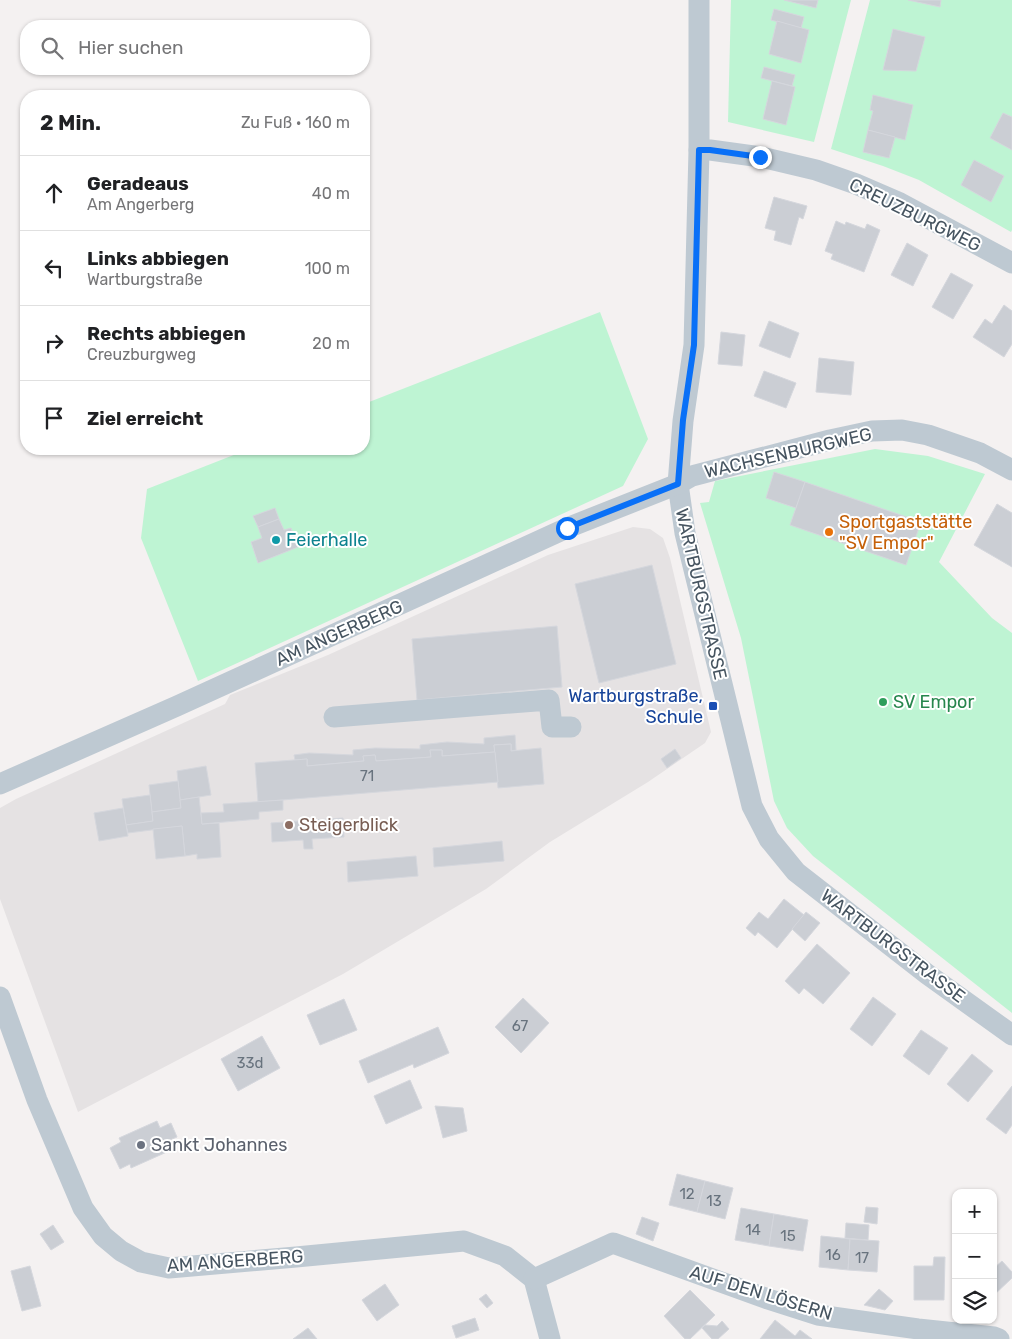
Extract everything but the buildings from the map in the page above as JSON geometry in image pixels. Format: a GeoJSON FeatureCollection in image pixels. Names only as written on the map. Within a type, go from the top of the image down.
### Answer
{"type":"FeatureCollection","features":[{"type":"Feature","properties":{"kind":"street","name":"WARTBURGSTRASSE"},"geometry":{"type":"LineString","coordinates":[[699,0],[699,150],[694,345],[683,420],[678,484],[685,533],[752,806],[769,839],[796,872],[927,974],[1012,1035]]}},
{"type":"Feature","properties":{"kind":"street","name":"CREUZBURGWEG"},"geometry":{"type":"LineString","coordinates":[[699,150],[760,157],[816,170],[856,184],[900,203],[1012,263]]}},
{"type":"Feature","properties":{"kind":"street","name":"WACHSENBURGWEG"},"geometry":{"type":"LineString","coordinates":[[678,484],[692,476],[775,453],[872,431],[902,430],[928,435],[980,453],[1012,470]]}},
{"type":"Feature","properties":{"kind":"street","name":"AM ANGERBERG"},"geometry":{"type":"LineString","coordinates":[[0,784],[177,706],[567,528],[678,484]]}},
{"type":"Feature","properties":{"kind":"street"},"geometry":{"type":"LineString","coordinates":[[334,717],[549,700],[552,727],[571,727]]}},
{"type":"Feature","properties":{"kind":"street","name":"AM ANGERBERG"},"geometry":{"type":"LineString","coordinates":[[0,997],[37,1100],[83,1208],[103,1236],[122,1251],[141,1262],[169,1268],[464,1242],[505,1256],[534,1279]]}},
{"type":"Feature","properties":{"kind":"street","name":"AUF DEN LÖSERN"},"geometry":{"type":"LineString","coordinates":[[534,1279],[613,1244],[818,1315],[999,1339]]}},
{"type":"Feature","properties":{"kind":"street"},"geometry":{"type":"LineString","coordinates":[[534,1279],[550,1339]]}},
{"type":"Feature","properties":{"kind":"shaded area","name":"Steigerblick"},"geometry":{"type":"Polygon","coordinates":[[[633,527],[650,529],[663,538],[670,558],[711,732],[705,743],[648,782],[550,842],[486,889],[343,974],[78,1112],[0,899],[0,808],[225,704],[230,695],[328,655],[548,555],[633,527]]]}},
{"type":"Feature","properties":{"kind":"green space"},"geometry":{"type":"Polygon","coordinates":[[[731,0],[851,0],[814,142],[728,122],[731,0]]]}},
{"type":"Feature","properties":{"kind":"green space"},"geometry":{"type":"Polygon","coordinates":[[[870,0],[1012,0],[1011,232],[919,180],[831,149],[870,0]]]}},
{"type":"Feature","properties":{"kind":"green space"},"geometry":{"type":"Polygon","coordinates":[[[600,312],[648,439],[623,486],[198,681],[141,538],[147,489],[234,455],[370,455],[370,402],[600,312]]]}},
{"type":"Feature","properties":{"kind":"green space","name":"SV Empor"},"geometry":{"type":"Polygon","coordinates":[[[875,449],[928,456],[985,474],[939,562],[992,618],[1012,633],[1012,1013],[813,856],[787,828],[774,801],[741,638],[700,503],[709,502],[715,481],[875,449]]]}},
{"type":"Feature","properties":{"kind":"place","name":"Sportgaststätte \"SV Empor\""},"geometry":{"type":"Point","coordinates":[829,532]}},
{"type":"Feature","properties":{"kind":"place","name":"Feierhalle"},"geometry":{"type":"Point","coordinates":[276,540]}},
{"type":"Feature","properties":{"kind":"place","name":"SV Empor"},"geometry":{"type":"Point","coordinates":[883,702]}},
{"type":"Feature","properties":{"kind":"place","name":"Wartburgstraße, Schule"},"geometry":{"type":"Point","coordinates":[713,706]}},
{"type":"Feature","properties":{"kind":"place","name":"Steigerblick"},"geometry":{"type":"Point","coordinates":[289,825]}},
{"type":"Feature","properties":{"kind":"place","name":"Sankt Johannes"},"geometry":{"type":"Point","coordinates":[141,1145]}},
{"type":"Feature","properties":{"kind":"route"},"geometry":{"type":"LineString","coordinates":[[567,528],[678,484],[683,420],[694,345],[699,150],[760,157]]}}]}
